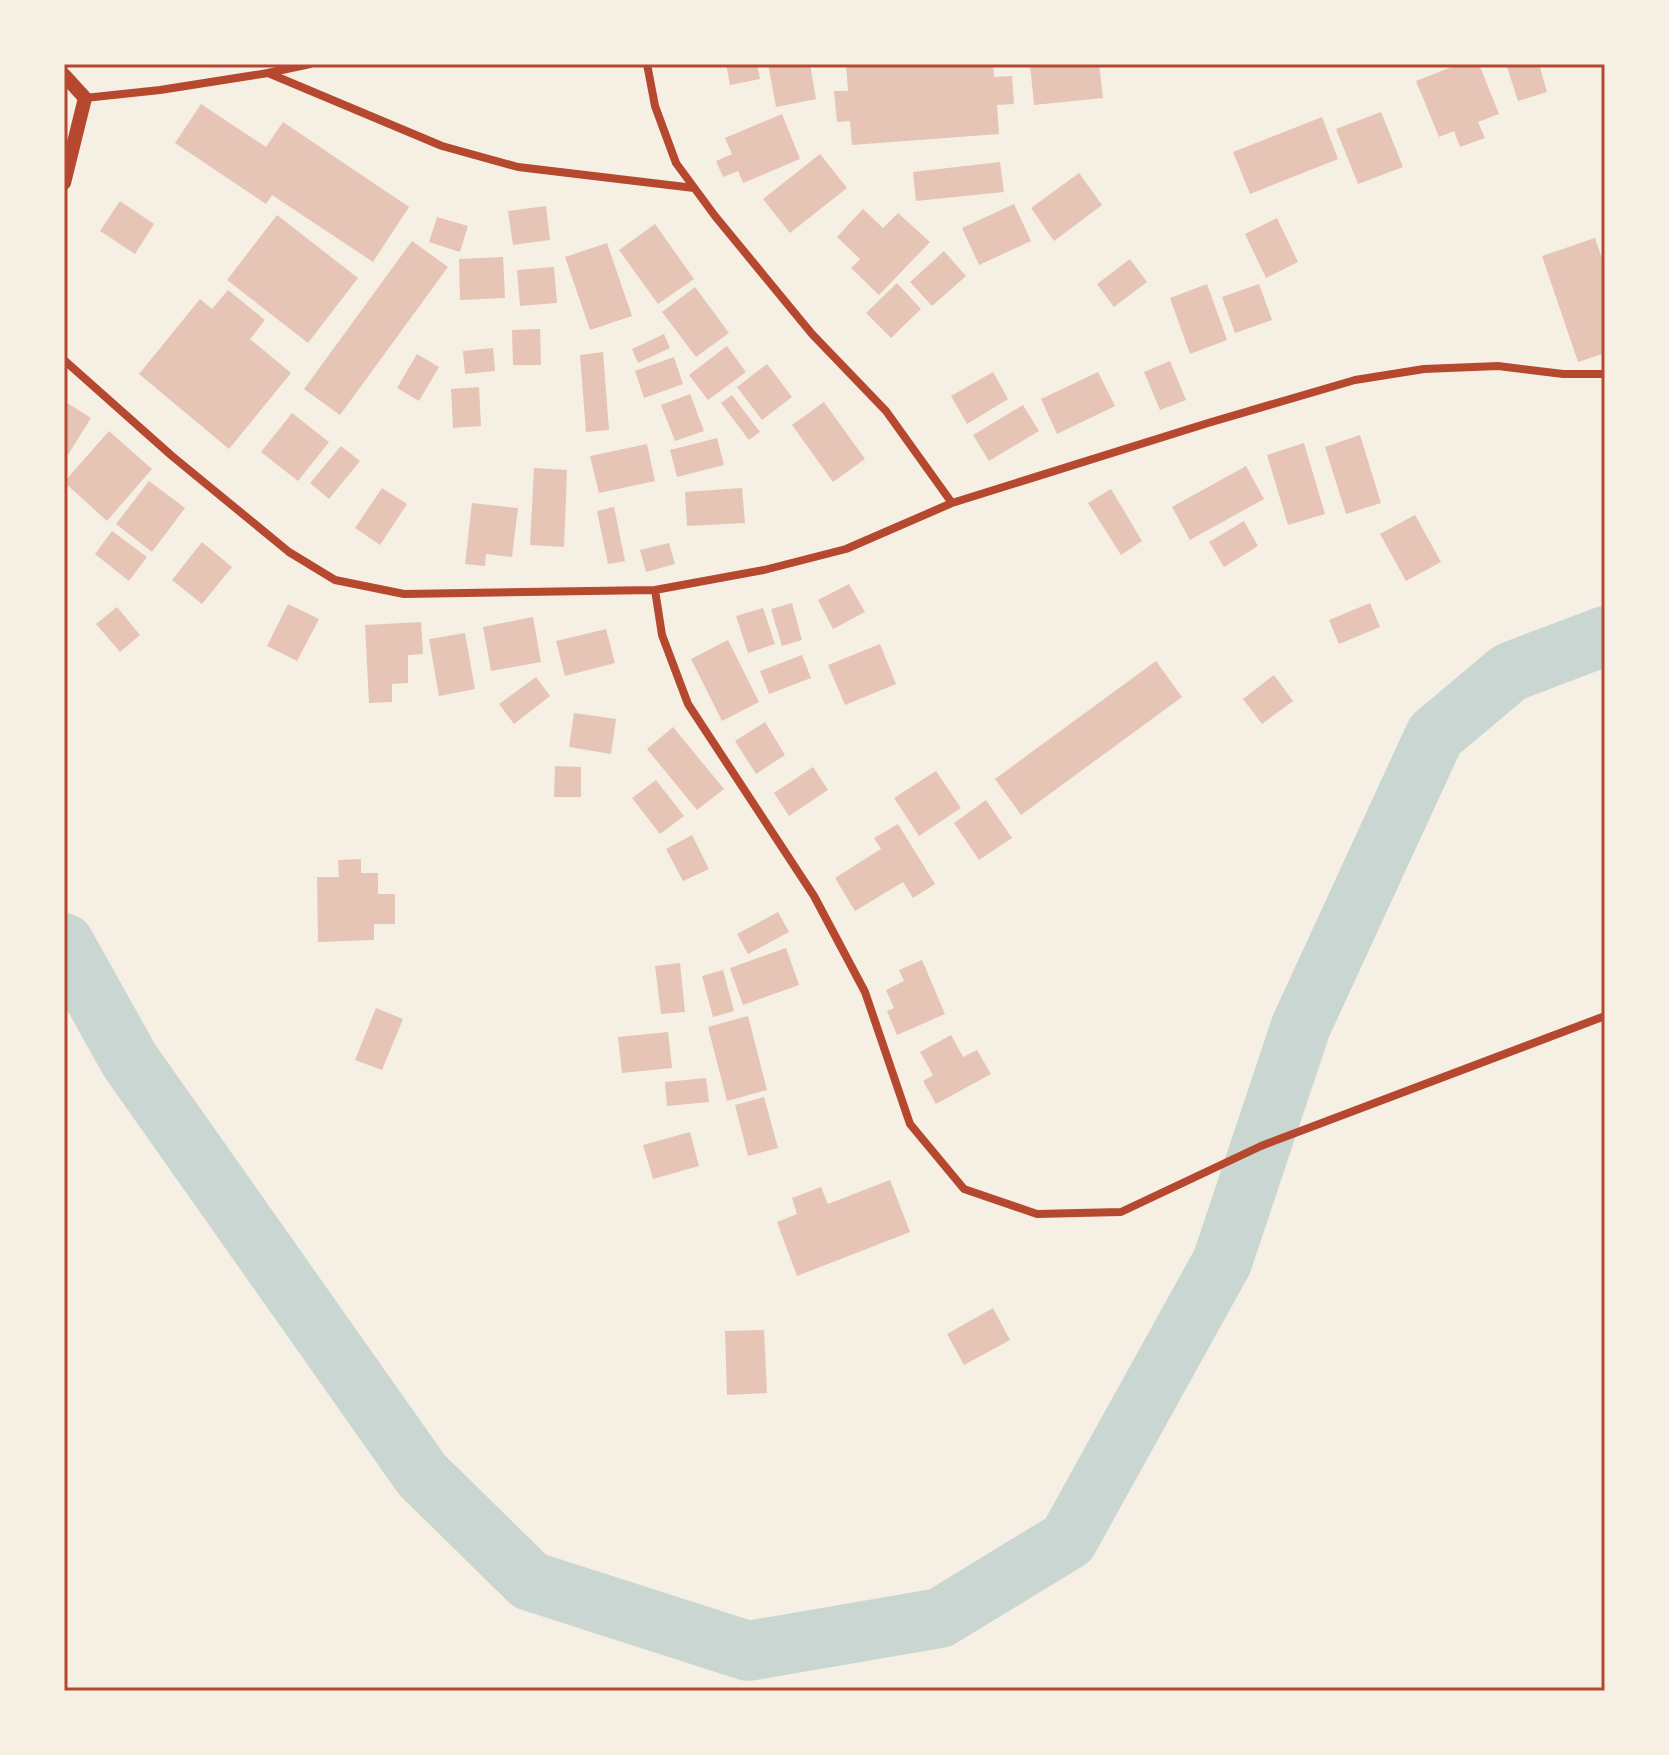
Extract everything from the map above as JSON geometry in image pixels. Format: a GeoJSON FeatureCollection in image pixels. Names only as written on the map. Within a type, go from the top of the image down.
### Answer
{"type":"FeatureCollection","features":[{"type":"Feature","properties":{"kind":"street"},"geometry":{"type":"LineString","coordinates":[[85,98],[160,90],[310,64]]}},
{"type":"Feature","properties":{"kind":"street"},"geometry":{"type":"LineString","coordinates":[[647,64],[655,106],[676,163],[812,334],[886,411],[952,503]]}},
{"type":"Feature","properties":{"kind":"street"},"geometry":{"type":"LineString","coordinates":[[268,73],[442,146],[518,167],[694,188]]}},
{"type":"Feature","properties":{"kind":"street"},"geometry":{"type":"LineString","coordinates":[[64,75],[85,98]]}},
{"type":"Feature","properties":{"kind":"street"},"geometry":{"type":"LineString","coordinates":[[64,183],[85,98]]}},
{"type":"Feature","properties":{"kind":"street"},"geometry":{"type":"LineString","coordinates":[[64,360],[184,466],[289,552],[335,580],[404,594],[655,590],[764,570],[846,549],[952,503],[1355,380],[1424,369],[1498,366],[1563,374],[1605,374]]}},
{"type":"Feature","properties":{"kind":"street"},"geometry":{"type":"LineString","coordinates":[[655,590],[662,635],[688,704],[814,896],[865,992],[910,1124],[964,1189],[1037,1214],[1121,1212],[1261,1146],[1605,1016]]}},
{"type":"Feature","properties":{"kind":"building"},"geometry":{"type":"Polygon","coordinates":[[[726,64],[757,64],[760,79],[730,85],[726,64]]]}},
{"type":"Feature","properties":{"kind":"building"},"geometry":{"type":"Polygon","coordinates":[[[768,64],[810,64],[816,99],[776,107],[768,64]]]}},
{"type":"Feature","properties":{"kind":"building"},"geometry":{"type":"Polygon","coordinates":[[[846,64],[993,64],[994,77],[1012,76],[1014,104],[997,105],[999,134],[852,145],[850,121],[837,122],[834,91],[848,91],[846,64]]]}},
{"type":"Feature","properties":{"kind":"building"},"geometry":{"type":"Polygon","coordinates":[[[1030,64],[1099,64],[1103,98],[1034,105],[1030,64]]]}},
{"type":"Feature","properties":{"kind":"building"},"geometry":{"type":"Polygon","coordinates":[[[1459,64],[1479,64],[1499,114],[1478,122],[1485,138],[1460,147],[1454,131],[1439,137],[1416,81],[1459,64]]]}},
{"type":"Feature","properties":{"kind":"building"},"geometry":{"type":"Polygon","coordinates":[[[1539,64],[1547,92],[1518,101],[1507,67],[1539,64]]]}},
{"type":"Feature","properties":{"kind":"building"},"geometry":{"type":"Polygon","coordinates":[[[201,104],[266,147],[283,122],[409,207],[373,262],[272,195],[266,204],[175,143],[201,104]]]}},
{"type":"Feature","properties":{"kind":"building"},"geometry":{"type":"Polygon","coordinates":[[[1381,112],[1403,167],[1358,184],[1336,129],[1381,112]]]}},
{"type":"Feature","properties":{"kind":"building"},"geometry":{"type":"Polygon","coordinates":[[[782,114],[800,159],[743,183],[738,171],[723,177],[716,161],[732,154],[725,138],[782,114]]]}},
{"type":"Feature","properties":{"kind":"building"},"geometry":{"type":"Polygon","coordinates":[[[1322,117],[1338,159],[1250,194],[1233,152],[1322,117]]]}},
{"type":"Feature","properties":{"kind":"building"},"geometry":{"type":"Polygon","coordinates":[[[820,154],[847,188],[790,233],[763,199],[820,154]]]}},
{"type":"Feature","properties":{"kind":"building"},"geometry":{"type":"Polygon","coordinates":[[[1000,162],[1004,192],[916,201],[913,172],[1000,162]]]}},
{"type":"Feature","properties":{"kind":"building"},"geometry":{"type":"Polygon","coordinates":[[[1079,173],[1102,205],[1054,241],[1031,208],[1079,173]]]}},
{"type":"Feature","properties":{"kind":"building"},"geometry":{"type":"Polygon","coordinates":[[[120,201],[154,224],[135,254],[100,231],[120,201]]]}},
{"type":"Feature","properties":{"kind":"building"},"geometry":{"type":"Polygon","coordinates":[[[1014,204],[1031,241],[979,265],[962,228],[1014,204]]]}},
{"type":"Feature","properties":{"kind":"building"},"geometry":{"type":"Polygon","coordinates":[[[546,206],[550,240],[513,245],[508,211],[546,206]]]}},
{"type":"Feature","properties":{"kind":"building"},"geometry":{"type":"Polygon","coordinates":[[[863,209],[883,228],[898,213],[930,242],[879,295],[851,268],[860,259],[837,237],[863,209]]]}},
{"type":"Feature","properties":{"kind":"building"},"geometry":{"type":"Polygon","coordinates":[[[277,215],[358,278],[308,343],[227,280],[277,215]]]}},
{"type":"Feature","properties":{"kind":"building"},"geometry":{"type":"Polygon","coordinates":[[[437,217],[468,226],[460,252],[429,242],[437,217]]]}},
{"type":"Feature","properties":{"kind":"building"},"geometry":{"type":"Polygon","coordinates":[[[1277,218],[1298,262],[1266,278],[1245,234],[1277,218]]]}},
{"type":"Feature","properties":{"kind":"building"},"geometry":{"type":"Polygon","coordinates":[[[655,224],[694,279],[658,304],[619,250],[655,224]]]}},
{"type":"Feature","properties":{"kind":"building"},"geometry":{"type":"Polygon","coordinates":[[[1595,238],[1605,267],[1605,353],[1578,362],[1542,256],[1595,238]]]}},
{"type":"Feature","properties":{"kind":"building"},"geometry":{"type":"Polygon","coordinates":[[[412,241],[448,267],[340,415],[304,389],[412,241]]]}},
{"type":"Feature","properties":{"kind":"building"},"geometry":{"type":"Polygon","coordinates":[[[607,243],[632,316],[590,330],[565,257],[607,243]]]}},
{"type":"Feature","properties":{"kind":"building"},"geometry":{"type":"Polygon","coordinates":[[[944,251],[966,276],[932,306],[910,282],[944,251]]]}},
{"type":"Feature","properties":{"kind":"building"},"geometry":{"type":"Polygon","coordinates":[[[503,257],[505,298],[460,300],[459,259],[503,257]]]}},
{"type":"Feature","properties":{"kind":"building"},"geometry":{"type":"Polygon","coordinates":[[[1130,259],[1147,282],[1114,307],[1097,284],[1130,259]]]}},
{"type":"Feature","properties":{"kind":"building"},"geometry":{"type":"Polygon","coordinates":[[[554,267],[557,303],[520,306],[517,270],[554,267]]]}},
{"type":"Feature","properties":{"kind":"building"},"geometry":{"type":"Polygon","coordinates":[[[897,283],[921,309],[891,338],[866,313],[897,283]]]}},
{"type":"Feature","properties":{"kind":"building"},"geometry":{"type":"Polygon","coordinates":[[[1207,284],[1227,340],[1190,354],[1170,298],[1207,284]]]}},
{"type":"Feature","properties":{"kind":"building"},"geometry":{"type":"Polygon","coordinates":[[[1259,284],[1272,320],[1235,333],[1222,297],[1259,284]]]}},
{"type":"Feature","properties":{"kind":"building"},"geometry":{"type":"Polygon","coordinates":[[[695,287],[729,333],[696,357],[662,312],[695,287]]]}},
{"type":"Feature","properties":{"kind":"building"},"geometry":{"type":"Polygon","coordinates":[[[228,290],[265,320],[250,339],[291,373],[229,449],[139,374],[200,299],[212,309],[228,290]]]}},
{"type":"Feature","properties":{"kind":"building"},"geometry":{"type":"Polygon","coordinates":[[[540,329],[541,365],[513,365],[512,330],[540,329]]]}},
{"type":"Feature","properties":{"kind":"building"},"geometry":{"type":"Polygon","coordinates":[[[664,334],[670,348],[638,363],[632,349],[664,334]]]}},
{"type":"Feature","properties":{"kind":"building"},"geometry":{"type":"Polygon","coordinates":[[[727,346],[746,372],[708,400],[689,375],[727,346]]]}},
{"type":"Feature","properties":{"kind":"building"},"geometry":{"type":"Polygon","coordinates":[[[493,348],[495,371],[465,374],[463,351],[493,348]]]}},
{"type":"Feature","properties":{"kind":"building"},"geometry":{"type":"Polygon","coordinates":[[[603,352],[609,430],[586,432],[580,355],[603,352]]]}},
{"type":"Feature","properties":{"kind":"building"},"geometry":{"type":"Polygon","coordinates":[[[417,354],[439,367],[419,401],[397,388],[417,354]]]}},
{"type":"Feature","properties":{"kind":"building"},"geometry":{"type":"Polygon","coordinates":[[[674,357],[683,384],[644,398],[635,371],[674,357]]]}},
{"type":"Feature","properties":{"kind":"building"},"geometry":{"type":"Polygon","coordinates":[[[1170,361],[1186,400],[1160,410],[1144,372],[1170,361]]]}},
{"type":"Feature","properties":{"kind":"building"},"geometry":{"type":"Polygon","coordinates":[[[767,364],[792,397],[762,420],[737,387],[767,364]]]}},
{"type":"Feature","properties":{"kind":"building"},"geometry":{"type":"Polygon","coordinates":[[[993,372],[1008,399],[967,424],[951,396],[993,372]]]}},
{"type":"Feature","properties":{"kind":"building"},"geometry":{"type":"Polygon","coordinates":[[[1098,372],[1115,406],[1057,434],[1041,399],[1098,372]]]}},
{"type":"Feature","properties":{"kind":"building"},"geometry":{"type":"Polygon","coordinates":[[[479,387],[481,426],[453,428],[451,389],[479,387]]]}},
{"type":"Feature","properties":{"kind":"building"},"geometry":{"type":"Polygon","coordinates":[[[690,394],[704,431],[675,441],[661,405],[690,394]]]}},
{"type":"Feature","properties":{"kind":"building"},"geometry":{"type":"Polygon","coordinates":[[[732,395],[760,432],[749,440],[721,403],[732,395]]]}},
{"type":"Feature","properties":{"kind":"building"},"geometry":{"type":"Polygon","coordinates":[[[64,401],[91,418],[64,461],[64,401]]]}},
{"type":"Feature","properties":{"kind":"building"},"geometry":{"type":"Polygon","coordinates":[[[824,402],[865,459],[833,482],[792,425],[824,402]]]}},
{"type":"Feature","properties":{"kind":"building"},"geometry":{"type":"Polygon","coordinates":[[[1023,405],[1039,431],[989,461],[973,435],[1023,405]]]}},
{"type":"Feature","properties":{"kind":"building"},"geometry":{"type":"Polygon","coordinates":[[[292,413],[329,442],[298,481],[261,452],[292,413]]]}},
{"type":"Feature","properties":{"kind":"building"},"geometry":{"type":"Polygon","coordinates":[[[109,431],[152,469],[107,521],[64,482],[109,431]]]}},
{"type":"Feature","properties":{"kind":"building"},"geometry":{"type":"Polygon","coordinates":[[[1360,435],[1381,503],[1346,514],[1325,447],[1360,435]]]}},
{"type":"Feature","properties":{"kind":"building"},"geometry":{"type":"Polygon","coordinates":[[[717,438],[724,465],[677,477],[670,450],[717,438]]]}},
{"type":"Feature","properties":{"kind":"building"},"geometry":{"type":"Polygon","coordinates":[[[1304,443],[1325,514],[1288,525],[1267,455],[1304,443]]]}},
{"type":"Feature","properties":{"kind":"building"},"geometry":{"type":"Polygon","coordinates":[[[647,444],[655,481],[599,493],[590,456],[647,444]]]}},
{"type":"Feature","properties":{"kind":"building"},"geometry":{"type":"Polygon","coordinates":[[[341,446],[360,461],[329,499],[310,483],[341,446]]]}},
{"type":"Feature","properties":{"kind":"building"},"geometry":{"type":"Polygon","coordinates":[[[1246,466],[1264,499],[1190,540],[1172,507],[1246,466]]]}},
{"type":"Feature","properties":{"kind":"building"},"geometry":{"type":"Polygon","coordinates":[[[534,468],[567,470],[564,547],[530,545],[534,468]]]}},
{"type":"Feature","properties":{"kind":"building"},"geometry":{"type":"Polygon","coordinates":[[[149,481],[185,508],[152,552],[116,524],[149,481]]]}},
{"type":"Feature","properties":{"kind":"building"},"geometry":{"type":"Polygon","coordinates":[[[382,488],[407,504],[380,545],[355,528],[382,488]]]}},
{"type":"Feature","properties":{"kind":"building"},"geometry":{"type":"Polygon","coordinates":[[[742,488],[745,523],[687,526],[685,492],[742,488]]]}},
{"type":"Feature","properties":{"kind":"building"},"geometry":{"type":"Polygon","coordinates":[[[1111,489],[1142,541],[1121,555],[1088,503],[1111,489]]]}},
{"type":"Feature","properties":{"kind":"building"},"geometry":{"type":"Polygon","coordinates":[[[472,503],[518,508],[512,557],[486,554],[485,566],[465,564],[472,503]]]}},
{"type":"Feature","properties":{"kind":"building"},"geometry":{"type":"Polygon","coordinates":[[[614,507],[625,561],[608,564],[597,511],[614,507]]]}},
{"type":"Feature","properties":{"kind":"building"},"geometry":{"type":"Polygon","coordinates":[[[1415,515],[1441,562],[1406,581],[1380,534],[1415,515]]]}},
{"type":"Feature","properties":{"kind":"building"},"geometry":{"type":"Polygon","coordinates":[[[1244,521],[1258,546],[1224,567],[1209,542],[1244,521]]]}},
{"type":"Feature","properties":{"kind":"building"},"geometry":{"type":"Polygon","coordinates":[[[112,531],[147,557],[129,581],[95,554],[112,531]]]}},
{"type":"Feature","properties":{"kind":"building"},"geometry":{"type":"Polygon","coordinates":[[[202,542],[232,567],[202,604],[172,580],[202,542]]]}},
{"type":"Feature","properties":{"kind":"building"},"geometry":{"type":"Polygon","coordinates":[[[669,543],[675,564],[646,572],[640,550],[669,543]]]}},
{"type":"Feature","properties":{"kind":"building"},"geometry":{"type":"Polygon","coordinates":[[[849,584],[865,612],[833,629],[818,600],[849,584]]]}},
{"type":"Feature","properties":{"kind":"building"},"geometry":{"type":"Polygon","coordinates":[[[792,603],[802,640],[782,646],[771,609],[792,603]]]}},
{"type":"Feature","properties":{"kind":"building"},"geometry":{"type":"Polygon","coordinates":[[[1370,603],[1380,627],[1339,644],[1329,620],[1370,603]]]}},
{"type":"Feature","properties":{"kind":"building"},"geometry":{"type":"Polygon","coordinates":[[[288,604],[319,619],[297,661],[267,646],[288,604]]]}},
{"type":"Feature","properties":{"kind":"building"},"geometry":{"type":"Polygon","coordinates":[[[117,607],[140,635],[120,652],[96,624],[117,607]]]}},
{"type":"Feature","properties":{"kind":"building"},"geometry":{"type":"Polygon","coordinates":[[[763,608],[775,644],[748,653],[736,616],[763,608]]]}},
{"type":"Feature","properties":{"kind":"building"},"geometry":{"type":"Polygon","coordinates":[[[533,617],[541,662],[491,671],[483,627],[533,617]]]}},
{"type":"Feature","properties":{"kind":"building"},"geometry":{"type":"Polygon","coordinates":[[[421,622],[423,654],[408,655],[408,683],[392,684],[392,702],[369,703],[365,625],[421,622]]]}},
{"type":"Feature","properties":{"kind":"building"},"geometry":{"type":"Polygon","coordinates":[[[606,629],[615,663],[565,676],[556,641],[606,629]]]}},
{"type":"Feature","properties":{"kind":"building"},"geometry":{"type":"Polygon","coordinates":[[[465,633],[475,689],[439,696],[429,639],[465,633]]]}},
{"type":"Feature","properties":{"kind":"building"},"geometry":{"type":"Polygon","coordinates":[[[728,640],[759,702],[722,721],[691,659],[728,640]]]}},
{"type":"Feature","properties":{"kind":"building"},"geometry":{"type":"Polygon","coordinates":[[[880,644],[896,684],[845,705],[828,665],[880,644]]]}},
{"type":"Feature","properties":{"kind":"building"},"geometry":{"type":"Polygon","coordinates":[[[802,655],[811,678],[769,694],[760,671],[802,655]]]}},
{"type":"Feature","properties":{"kind":"building"},"geometry":{"type":"Polygon","coordinates":[[[1156,661],[1182,697],[1021,815],[995,779],[1156,661]]]}},
{"type":"Feature","properties":{"kind":"building"},"geometry":{"type":"Polygon","coordinates":[[[1274,675],[1293,701],[1262,724],[1243,699],[1274,675]]]}},
{"type":"Feature","properties":{"kind":"building"},"geometry":{"type":"Polygon","coordinates":[[[536,677],[550,696],[514,724],[499,704],[536,677]]]}},
{"type":"Feature","properties":{"kind":"building"},"geometry":{"type":"Polygon","coordinates":[[[574,713],[616,719],[611,754],[569,747],[574,713]]]}},
{"type":"Feature","properties":{"kind":"building"},"geometry":{"type":"Polygon","coordinates":[[[765,722],[785,755],[756,774],[735,741],[765,722]]]}},
{"type":"Feature","properties":{"kind":"building"},"geometry":{"type":"Polygon","coordinates":[[[673,727],[724,789],[697,810],[647,749],[673,727]]]}},
{"type":"Feature","properties":{"kind":"building"},"geometry":{"type":"Polygon","coordinates":[[[555,766],[581,767],[581,797],[554,797],[555,766]]]}},
{"type":"Feature","properties":{"kind":"building"},"geometry":{"type":"Polygon","coordinates":[[[813,767],[828,790],[789,816],[774,793],[813,767]]]}},
{"type":"Feature","properties":{"kind":"building"},"geometry":{"type":"Polygon","coordinates":[[[936,771],[961,808],[919,836],[894,798],[936,771]]]}},
{"type":"Feature","properties":{"kind":"building"},"geometry":{"type":"Polygon","coordinates":[[[656,780],[684,816],[660,834],[632,798],[656,780]]]}},
{"type":"Feature","properties":{"kind":"building"},"geometry":{"type":"Polygon","coordinates":[[[986,800],[1012,838],[979,860],[954,823],[986,800]]]}},
{"type":"Feature","properties":{"kind":"building"},"geometry":{"type":"Polygon","coordinates":[[[898,824],[935,884],[913,898],[903,882],[855,911],[835,878],[881,849],[874,838],[898,824]]]}},
{"type":"Feature","properties":{"kind":"building"},"geometry":{"type":"Polygon","coordinates":[[[692,835],[709,869],[683,881],[666,849],[692,835]]]}},
{"type":"Feature","properties":{"kind":"building"},"geometry":{"type":"Polygon","coordinates":[[[361,859],[361,873],[378,873],[378,894],[395,894],[395,924],[374,924],[374,940],[318,942],[317,877],[339,877],[338,860],[361,859]]]}},
{"type":"Feature","properties":{"kind":"building"},"geometry":{"type":"Polygon","coordinates":[[[778,912],[789,932],[748,954],[737,934],[778,912]]]}},
{"type":"Feature","properties":{"kind":"building"},"geometry":{"type":"Polygon","coordinates":[[[786,948],[799,985],[743,1005],[730,968],[786,948]]]}},
{"type":"Feature","properties":{"kind":"building"},"geometry":{"type":"Polygon","coordinates":[[[922,960],[945,1014],[897,1035],[887,1011],[894,1008],[886,990],[904,981],[899,970],[922,960]]]}},
{"type":"Feature","properties":{"kind":"building"},"geometry":{"type":"Polygon","coordinates":[[[680,963],[685,1012],[661,1014],[655,966],[680,963]]]}},
{"type":"Feature","properties":{"kind":"building"},"geometry":{"type":"Polygon","coordinates":[[[723,970],[734,1011],[713,1017],[702,976],[723,970]]]}},
{"type":"Feature","properties":{"kind":"building"},"geometry":{"type":"Polygon","coordinates":[[[376,1008],[403,1019],[382,1070],[355,1060],[376,1008]]]}},
{"type":"Feature","properties":{"kind":"building"},"geometry":{"type":"Polygon","coordinates":[[[748,1016],[767,1090],[727,1101],[708,1027],[748,1016]]]}},
{"type":"Feature","properties":{"kind":"building"},"geometry":{"type":"Polygon","coordinates":[[[668,1032],[672,1068],[622,1073],[618,1037],[668,1032]]]}},
{"type":"Feature","properties":{"kind":"building"},"geometry":{"type":"Polygon","coordinates":[[[951,1035],[963,1057],[977,1050],[991,1074],[936,1104],[923,1081],[933,1075],[920,1052],[951,1035]]]}},
{"type":"Feature","properties":{"kind":"building"},"geometry":{"type":"Polygon","coordinates":[[[706,1078],[709,1102],[667,1106],[665,1082],[706,1078]]]}},
{"type":"Feature","properties":{"kind":"building"},"geometry":{"type":"Polygon","coordinates":[[[764,1097],[778,1148],[748,1156],[735,1105],[764,1097]]]}},
{"type":"Feature","properties":{"kind":"building"},"geometry":{"type":"Polygon","coordinates":[[[690,1132],[699,1166],[653,1179],[643,1145],[690,1132]]]}},
{"type":"Feature","properties":{"kind":"building"},"geometry":{"type":"Polygon","coordinates":[[[890,1180],[910,1232],[797,1276],[777,1222],[797,1214],[792,1198],[821,1187],[828,1204],[890,1180]]]}},
{"type":"Feature","properties":{"kind":"building"},"geometry":{"type":"Polygon","coordinates":[[[993,1308],[1010,1340],[964,1365],[947,1334],[993,1308]]]}},
{"type":"Feature","properties":{"kind":"building"},"geometry":{"type":"Polygon","coordinates":[[[764,1330],[767,1393],[727,1395],[725,1331],[764,1330]]]}},
{"type":"Feature","properties":{"kind":"waterway"},"geometry":{"type":"LineString","coordinates":[[64,943],[130,1061],[422,1475],[530,1581],[748,1651],[940,1618],[1068,1540],[1222,1262],[1301,1026],[1435,735],[1510,672],[1605,636]]}}]}
